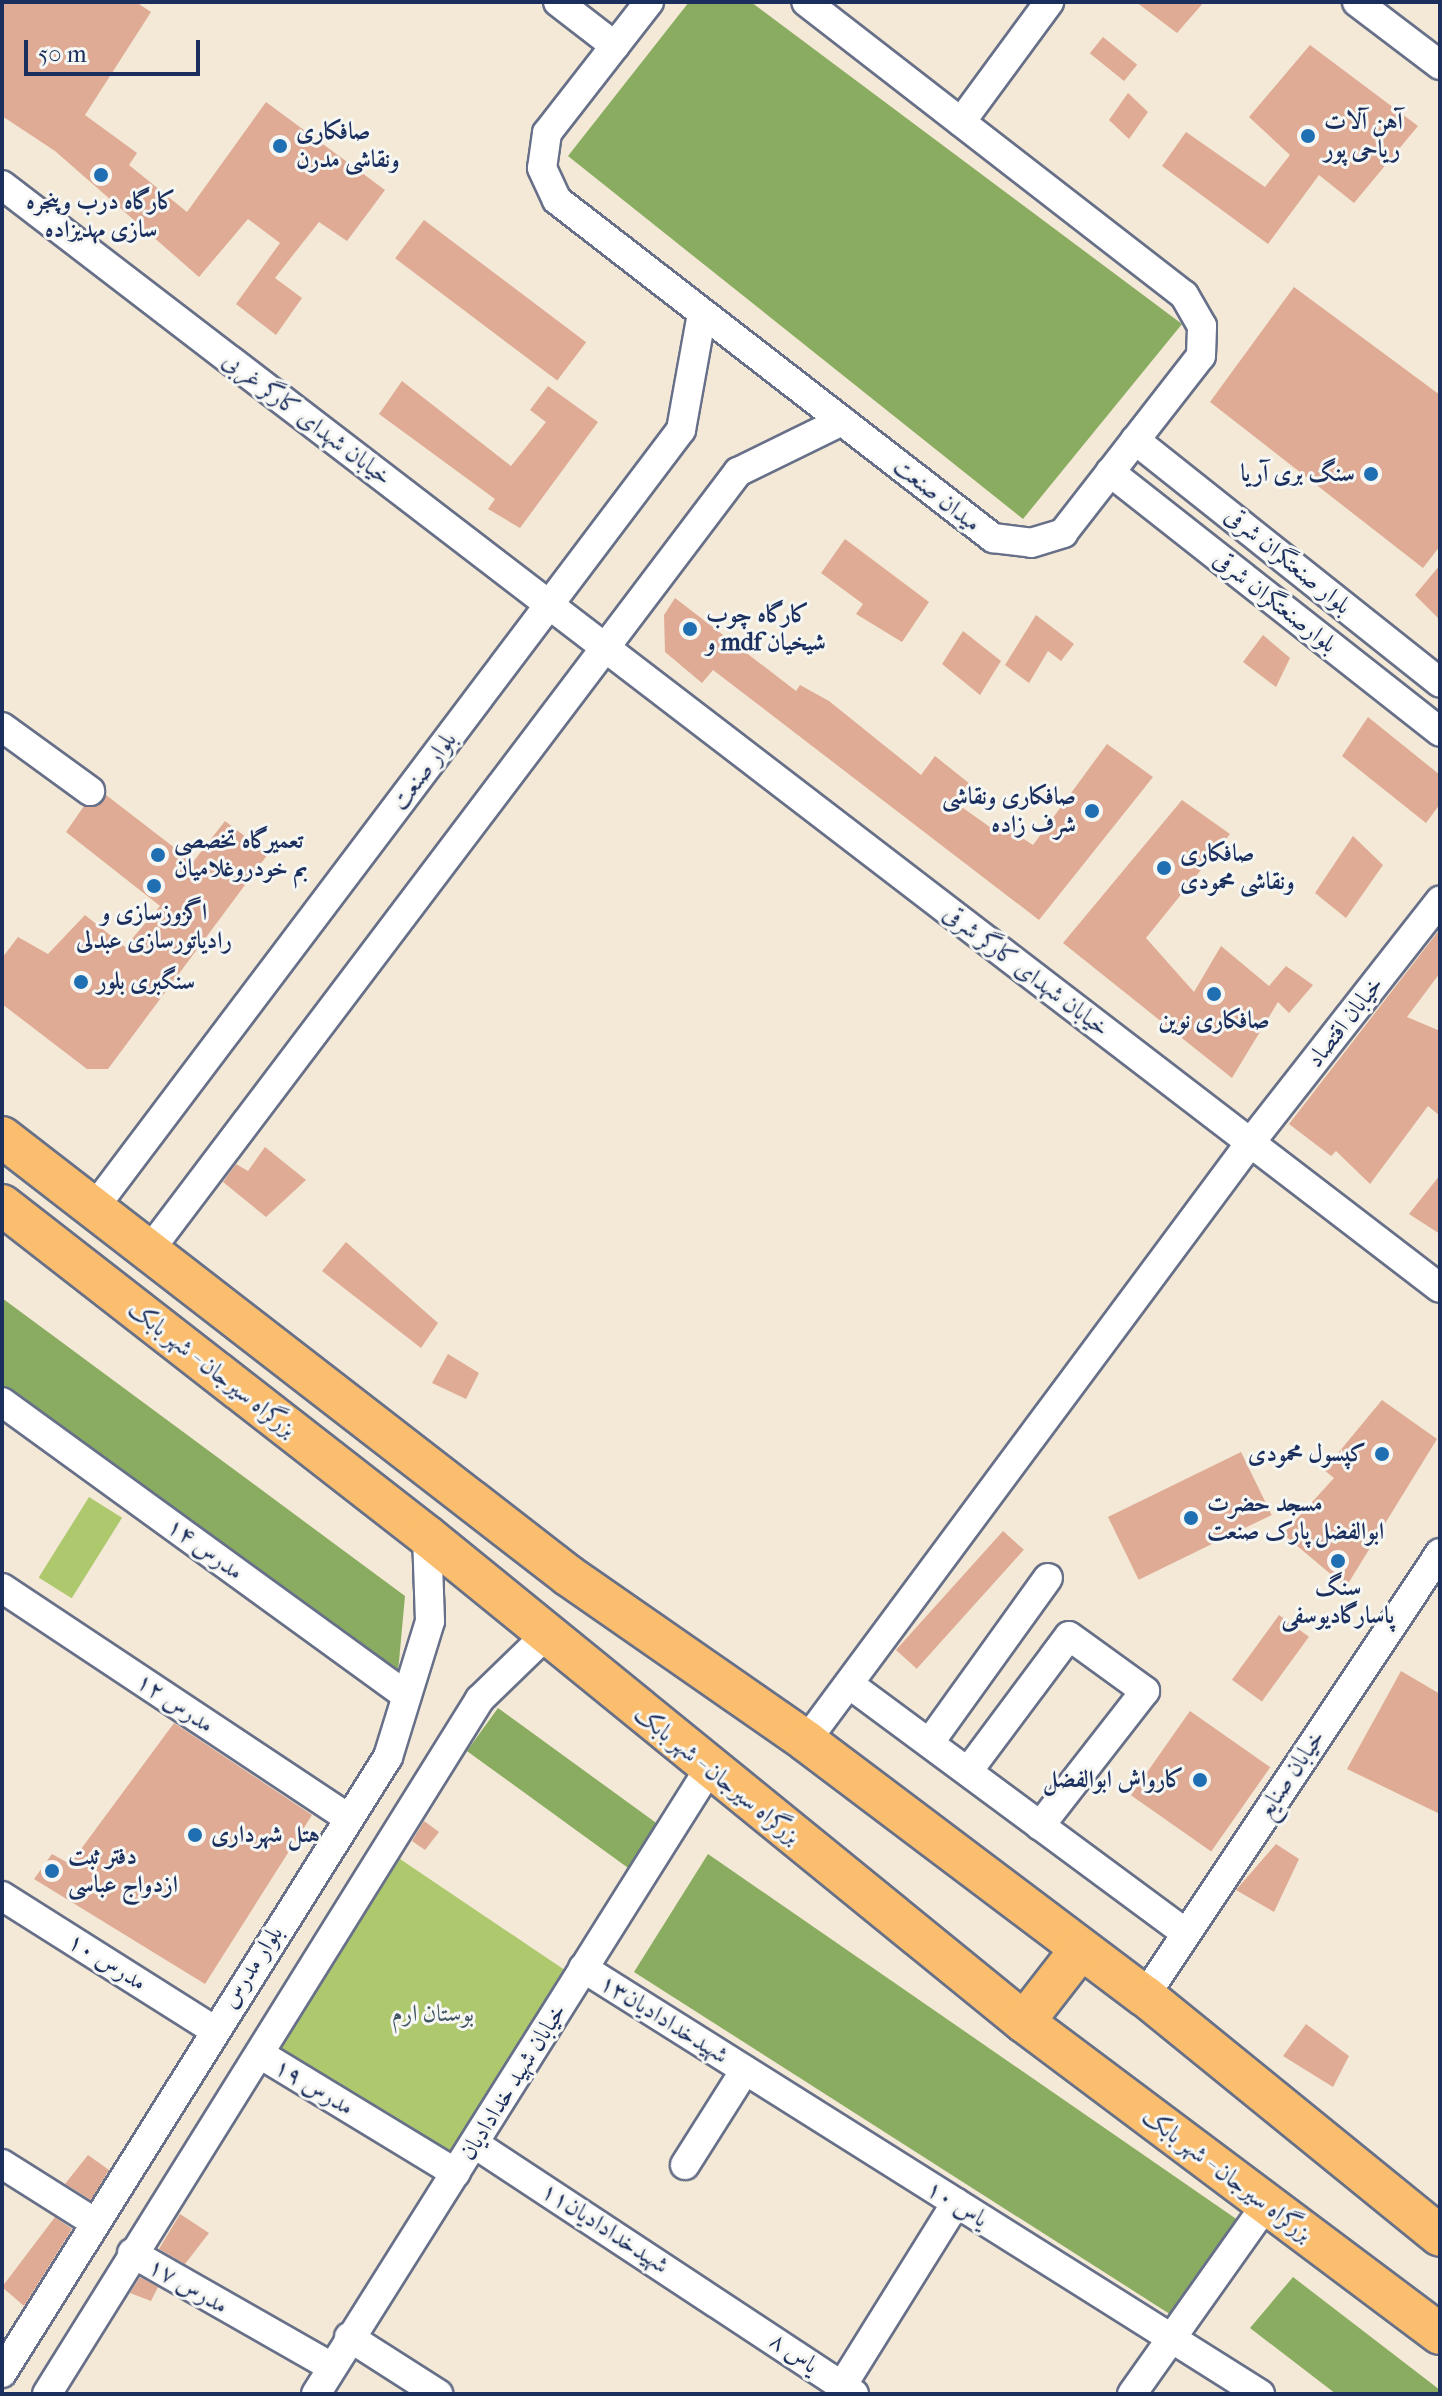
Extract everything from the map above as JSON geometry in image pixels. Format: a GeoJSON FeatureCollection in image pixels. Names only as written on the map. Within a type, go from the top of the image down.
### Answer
{"type":"FeatureCollection","features":[{"type":"Feature","properties":{"kind":"highway"},"geometry":{"type":"LineString","coordinates":[[2,1137],[569,1576],[806,1741],[1079,1951],[1145,1996],[1440,2236]]}},
{"type":"Feature","properties":{"kind":"highway","name":"بزرگراه سیرجان - شهر بابک"},"geometry":{"type":"LineString","coordinates":[[2,1205],[427,1536],[709,1769],[1024,2022],[1440,2334]]}},
{"type":"Feature","properties":{"kind":"highway"},"geometry":{"type":"LineString","coordinates":[[1024,2022],[1079,1951]]}},
{"type":"Feature","properties":{"kind":"street"},"geometry":{"type":"LineString","coordinates":[[558,2],[615,46]]}},
{"type":"Feature","properties":{"kind":"street","name":"میدان صنعت"},"geometry":{"type":"LineString","coordinates":[[649,2],[547,133],[542,168],[557,200],[993,538],[1031,543],[1063,533],[1201,356],[1202,326],[1184,295],[806,2]]}},
{"type":"Feature","properties":{"kind":"street"},"geometry":{"type":"LineString","coordinates":[[961,122],[1049,2]]}},
{"type":"Feature","properties":{"kind":"street"},"geometry":{"type":"LineString","coordinates":[[1357,2],[1440,65]]}},
{"type":"Feature","properties":{"kind":"street","name":"خیابان شهدای کارگر غربی"},"geometry":{"type":"LineString","coordinates":[[2,185],[609,650]]}},
{"type":"Feature","properties":{"kind":"street","name":"بلوار صنعت"},"geometry":{"type":"LineString","coordinates":[[94,1208],[681,430],[702,313]]}},
{"type":"Feature","properties":{"kind":"street"},"geometry":{"type":"LineString","coordinates":[[149,1251],[609,650],[738,472],[842,421]]}},
{"type":"Feature","properties":{"kind":"street","name":"بلوار صنعتگران شرقی"},"geometry":{"type":"LineString","coordinates":[[1135,440],[1440,683]]}},
{"type":"Feature","properties":{"kind":"street","name":"بلوارصنعتگران شرقی"},"geometry":{"type":"LineString","coordinates":[[1110,472],[1440,732]]}},
{"type":"Feature","properties":{"kind":"street"},"geometry":{"type":"LineString","coordinates":[[1194,538],[1220,507]]}},
{"type":"Feature","properties":{"kind":"street","name":"خیابان شهدای کارگر شرقی"},"geometry":{"type":"LineString","coordinates":[[609,650],[1440,1288]]}},
{"type":"Feature","properties":{"kind":"street"},"geometry":{"type":"LineString","coordinates":[[2,727],[90,791]]}},
{"type":"Feature","properties":{"kind":"street","name":"خیابان اقتصاد"},"geometry":{"type":"LineString","coordinates":[[806,1741],[1250,1143],[1440,901]]}},
{"type":"Feature","properties":{"kind":"street","name":"مدرس ۱۴"},"geometry":{"type":"LineString","coordinates":[[2,1402],[407,1696]]}},
{"type":"Feature","properties":{"kind":"street","name":"بلوار مدرس"},"geometry":{"type":"LineString","coordinates":[[2,2373],[212,2029],[388,1757],[430,1621],[427,1536]]}},
{"type":"Feature","properties":{"kind":"street","name":"خیابان صنایع"},"geometry":{"type":"LineString","coordinates":[[1145,1996],[1184,1932],[1440,1553]]}},
{"type":"Feature","properties":{"kind":"street"},"geometry":{"type":"LineString","coordinates":[[930,1742],[1048,1578]]}},
{"type":"Feature","properties":{"kind":"street","name":"مدرس ۱۲"},"geometry":{"type":"LineString","coordinates":[[2,1588],[348,1818]]}},
{"type":"Feature","properties":{"kind":"street"},"geometry":{"type":"LineString","coordinates":[[47,2394],[132,2253],[260,2054],[480,1699],[547,1634]]}},
{"type":"Feature","properties":{"kind":"street"},"geometry":{"type":"LineString","coordinates":[[969,1770],[1069,1636],[1145,1691],[1040,1826]]}},
{"type":"Feature","properties":{"kind":"street"},"geometry":{"type":"LineString","coordinates":[[849,1684],[1184,1932]]}},
{"type":"Feature","properties":{"kind":"street"},"geometry":{"type":"LineString","coordinates":[[388,1757],[409,1764],[426,1783]]}},
{"type":"Feature","properties":{"kind":"street","name":"خیابان شهید خدادادیان"},"geometry":{"type":"LineString","coordinates":[[316,2394],[349,2337],[475,2144],[709,1769]]}},
{"type":"Feature","properties":{"kind":"street","name":"مدرس ۱۰"},"geometry":{"type":"LineString","coordinates":[[2,1896],[212,2029]]}},
{"type":"Feature","properties":{"kind":"street","name":"شهیدخدادادیان۱۳"},"geometry":{"type":"LineString","coordinates":[[583,1968],[745,2070]]}},
{"type":"Feature","properties":{"kind":"street","name":"مدرس ۱۹"},"geometry":{"type":"LineString","coordinates":[[260,2054],[456,2173]]}},
{"type":"Feature","properties":{"kind":"street"},"geometry":{"type":"LineString","coordinates":[[685,2165],[745,2070]]}},
{"type":"Feature","properties":{"kind":"street","name":"یاس ۱۰"},"geometry":{"type":"LineString","coordinates":[[745,2070],[1260,2394]]}},
{"type":"Feature","properties":{"kind":"street","name":"شهیدخدادادیان۱۱"},"geometry":{"type":"LineString","coordinates":[[475,2144],[735,2312]]}},
{"type":"Feature","properties":{"kind":"street"},"geometry":{"type":"LineString","coordinates":[[2,2164],[94,2222]]}},
{"type":"Feature","properties":{"kind":"street"},"geometry":{"type":"LineString","coordinates":[[848,2390],[956,2203]]}},
{"type":"Feature","properties":{"kind":"street"},"geometry":{"type":"LineString","coordinates":[[1132,2394],[1266,2205]]}},
{"type":"Feature","properties":{"kind":"street","name":"مدرس ۱۷"},"geometry":{"type":"LineString","coordinates":[[132,2253],[332,2367]]}},
{"type":"Feature","properties":{"kind":"street","name":"یاس ۸"},"geometry":{"type":"LineString","coordinates":[[735,2312],[848,2390]]}},
{"type":"Feature","properties":{"kind":"street"},"geometry":{"type":"LineString","coordinates":[[349,2337],[438,2394]]}},
{"type":"Feature","properties":{"kind":"green space"},"geometry":{"type":"Polygon","coordinates":[[[689,2],[751,2],[1182,324],[1023,519],[568,156],[689,2]]]}},
{"type":"Feature","properties":{"kind":"green space"},"geometry":{"type":"Polygon","coordinates":[[[2,1298],[405,1596],[398,1672],[2,1391],[2,1298]]]}},
{"type":"Feature","properties":{"kind":"green space"},"geometry":{"type":"Polygon","coordinates":[[[89,1497],[122,1518],[72,1598],[39,1578],[89,1497]]]}},
{"type":"Feature","properties":{"kind":"green space"},"geometry":{"type":"Polygon","coordinates":[[[498,1708],[673,1835],[642,1878],[467,1751],[498,1708]]]}},
{"type":"Feature","properties":{"kind":"green space"},"geometry":{"type":"Polygon","coordinates":[[[708,1854],[1245,2225],[1176,2318],[634,1972],[708,1854]]]}},
{"type":"Feature","properties":{"kind":"green space","name":"بوستان ارم"},"geometry":{"type":"Polygon","coordinates":[[[400,1859],[577,1978],[447,2170],[271,2051],[400,1859]]]}},
{"type":"Feature","properties":{"kind":"green space"},"geometry":{"type":"Polygon","coordinates":[[[1293,2277],[1440,2390],[1440,2394],[1336,2394],[1250,2328],[1293,2277]]]}},
{"type":"Feature","properties":{"kind":"building"},"geometry":{"type":"Polygon","coordinates":[[[2,2],[136,2],[151,12],[85,115],[137,153],[129,165],[187,212],[266,102],[385,190],[347,241],[319,222],[275,278],[302,298],[276,335],[236,304],[280,243],[248,219],[199,277],[55,151],[2,116],[2,2]]]}},
{"type":"Feature","properties":{"kind":"building"},"geometry":{"type":"Polygon","coordinates":[[[1136,2],[1204,2],[1177,33],[1136,2]]]}},
{"type":"Feature","properties":{"kind":"building"},"geometry":{"type":"Polygon","coordinates":[[[1103,37],[1137,65],[1124,81],[1090,53],[1103,37]]]}},
{"type":"Feature","properties":{"kind":"building"},"geometry":{"type":"Polygon","coordinates":[[[1310,45],[1418,126],[1354,203],[1319,175],[1268,244],[1162,166],[1186,132],[1265,187],[1290,155],[1249,117],[1310,45]]]}},
{"type":"Feature","properties":{"kind":"building"},"geometry":{"type":"Polygon","coordinates":[[[1128,93],[1148,112],[1129,139],[1109,120],[1128,93]]]}},
{"type":"Feature","properties":{"kind":"building"},"geometry":{"type":"Polygon","coordinates":[[[424,220],[586,342],[557,381],[395,258],[424,220]]]}},
{"type":"Feature","properties":{"kind":"building","name":"سنگ بری آریا"},"geometry":{"type":"Polygon","coordinates":[[[1294,287],[1440,395],[1440,546],[1423,568],[1210,402],[1294,287]]]}},
{"type":"Feature","properties":{"kind":"building"},"geometry":{"type":"Polygon","coordinates":[[[402,381],[511,466],[546,422],[530,410],[548,386],[598,422],[520,528],[488,509],[495,499],[379,414],[402,381]]]}},
{"type":"Feature","properties":{"kind":"building"},"geometry":{"type":"Polygon","coordinates":[[[845,539],[929,602],[902,642],[856,614],[863,604],[821,573],[845,539]]]}},
{"type":"Feature","properties":{"kind":"building"},"geometry":{"type":"Polygon","coordinates":[[[1440,565],[1440,620],[1415,595],[1440,565]]]}},
{"type":"Feature","properties":{"kind":"building"},"geometry":{"type":"Polygon","coordinates":[[[675,598],[796,691],[800,685],[829,701],[921,775],[935,756],[970,784],[956,803],[994,830],[999,823],[1033,845],[1107,744],[1153,777],[1039,920],[713,670],[702,683],[665,652],[664,615],[675,598]]]}},
{"type":"Feature","properties":{"kind":"building"},"geometry":{"type":"Polygon","coordinates":[[[1036,615],[1074,644],[1061,661],[1048,651],[1029,683],[1005,665],[1036,615]]]}},
{"type":"Feature","properties":{"kind":"building"},"geometry":{"type":"Polygon","coordinates":[[[963,631],[1001,661],[980,695],[942,664],[963,631]]]}},
{"type":"Feature","properties":{"kind":"building"},"geometry":{"type":"Polygon","coordinates":[[[1263,635],[1290,658],[1276,687],[1243,662],[1263,635]]]}},
{"type":"Feature","properties":{"kind":"building"},"geometry":{"type":"Polygon","coordinates":[[[1368,717],[1440,775],[1440,804],[1426,823],[1342,756],[1368,717]]]}},
{"type":"Feature","properties":{"kind":"building"},"geometry":{"type":"Polygon","coordinates":[[[106,795],[193,862],[225,821],[268,854],[108,1069],[87,1069],[2,1004],[2,958],[18,937],[48,954],[85,915],[125,947],[160,906],[66,832],[84,806],[98,806],[106,795]]]}},
{"type":"Feature","properties":{"kind":"building"},"geometry":{"type":"Polygon","coordinates":[[[1182,800],[1230,834],[1146,938],[1194,992],[1221,946],[1269,986],[1286,966],[1313,985],[1289,1013],[1278,1002],[1232,1078],[1063,943],[1182,800]]]}},
{"type":"Feature","properties":{"kind":"building"},"geometry":{"type":"Polygon","coordinates":[[[1353,836],[1383,865],[1346,918],[1315,893],[1353,836]]]}},
{"type":"Feature","properties":{"kind":"building"},"geometry":{"type":"Polygon","coordinates":[[[1440,929],[1440,973],[1407,1017],[1440,1031],[1440,1116],[1428,1106],[1370,1184],[1336,1151],[1331,1156],[1289,1124],[1440,929]]]}},
{"type":"Feature","properties":{"kind":"building"},"geometry":{"type":"Polygon","coordinates":[[[265,1147],[306,1180],[266,1217],[223,1182],[236,1164],[248,1171],[265,1147]]]}},
{"type":"Feature","properties":{"kind":"building"},"geometry":{"type":"Polygon","coordinates":[[[1440,1175],[1440,1234],[1409,1214],[1440,1175]]]}},
{"type":"Feature","properties":{"kind":"building"},"geometry":{"type":"Polygon","coordinates":[[[346,1242],[438,1323],[421,1348],[322,1271],[346,1242]]]}},
{"type":"Feature","properties":{"kind":"building"},"geometry":{"type":"Polygon","coordinates":[[[448,1354],[479,1373],[466,1399],[432,1383],[448,1354]]]}},
{"type":"Feature","properties":{"kind":"building"},"geometry":{"type":"Polygon","coordinates":[[[1382,1400],[1437,1439],[1346,1587],[1283,1534],[1334,1478],[1324,1470],[1382,1400]]]}},
{"type":"Feature","properties":{"kind":"building","name":"مسجد حضرت ابوالفضل پارک صنعت"},"geometry":{"type":"Polygon","coordinates":[[[1241,1452],[1272,1515],[1139,1580],[1108,1517],[1241,1452]]]}},
{"type":"Feature","properties":{"kind":"building"},"geometry":{"type":"Polygon","coordinates":[[[1003,1531],[1024,1550],[917,1669],[896,1650],[1003,1531]]]}},
{"type":"Feature","properties":{"kind":"building"},"geometry":{"type":"Polygon","coordinates":[[[1279,1615],[1309,1637],[1262,1701],[1232,1680],[1279,1615]]]}},
{"type":"Feature","properties":{"kind":"building"},"geometry":{"type":"Polygon","coordinates":[[[1401,1671],[1440,1694],[1440,1814],[1347,1769],[1401,1671]]]}},
{"type":"Feature","properties":{"kind":"building","name":"کارواش ابوالفضل"},"geometry":{"type":"Polygon","coordinates":[[[1190,1711],[1270,1767],[1211,1852],[1131,1795],[1190,1711]]]}},
{"type":"Feature","properties":{"kind":"building","name":"هتل شهرداری"},"geometry":{"type":"Polygon","coordinates":[[[174,1723],[312,1815],[205,1984],[34,1879],[52,1854],[70,1864],[174,1723]]]}},
{"type":"Feature","properties":{"kind":"building"},"geometry":{"type":"Polygon","coordinates":[[[424,1821],[439,1832],[425,1850],[412,1841],[424,1821]]]}},
{"type":"Feature","properties":{"kind":"building"},"geometry":{"type":"Polygon","coordinates":[[[1276,1844],[1299,1859],[1274,1912],[1236,1890],[1276,1844]]]}},
{"type":"Feature","properties":{"kind":"building"},"geometry":{"type":"Polygon","coordinates":[[[1306,2024],[1349,2056],[1333,2087],[1283,2056],[1306,2024]]]}},
{"type":"Feature","properties":{"kind":"building"},"geometry":{"type":"Polygon","coordinates":[[[88,2155],[109,2170],[91,2200],[65,2184],[88,2155]]]}},
{"type":"Feature","properties":{"kind":"building"},"geometry":{"type":"Polygon","coordinates":[[[180,2214],[209,2233],[185,2264],[159,2249],[180,2214]]]}},
{"type":"Feature","properties":{"kind":"building"},"geometry":{"type":"Polygon","coordinates":[[[55,2217],[72,2229],[24,2306],[2,2287],[55,2217]]]}},
{"type":"Feature","properties":{"kind":"building"},"geometry":{"type":"Polygon","coordinates":[[[140,2277],[158,2287],[151,2301],[130,2293],[140,2277]]]}},
{"type":"Feature","properties":{"kind":"place","name":"آهن آلات ریاحی پور"},"geometry":{"type":"Point","coordinates":[1308,136]}},
{"type":"Feature","properties":{"kind":"place","name":"صافکاری ونقاشی مدرن"},"geometry":{"type":"Point","coordinates":[280,146]}},
{"type":"Feature","properties":{"kind":"place","name":"کارگاه درب وپنجره سازی مهدیزاده"},"geometry":{"type":"Point","coordinates":[101,175]}},
{"type":"Feature","properties":{"kind":"place","name":"سنگ بری آریا"},"geometry":{"type":"Point","coordinates":[1371,474]}},
{"type":"Feature","properties":{"kind":"place","name":"کارگاه چوب و mdf شیخیان"},"geometry":{"type":"Point","coordinates":[690,629]}},
{"type":"Feature","properties":{"kind":"place","name":"صافکاری ونقاشی شرف زاده"},"geometry":{"type":"Point","coordinates":[1092,811]}},
{"type":"Feature","properties":{"kind":"place","name":"تعمیرگاه تخصصی بم خودروغلامیان"},"geometry":{"type":"Point","coordinates":[158,855]}},
{"type":"Feature","properties":{"kind":"place","name":"صافکاری ونقاشی محمودی"},"geometry":{"type":"Point","coordinates":[1164,868]}},
{"type":"Feature","properties":{"kind":"place","name":"اگزوزسازی و رادیاتورسازی عبدلی"},"geometry":{"type":"Point","coordinates":[154,886]}},
{"type":"Feature","properties":{"kind":"place","name":"سنگبری بلور"},"geometry":{"type":"Point","coordinates":[81,982]}},
{"type":"Feature","properties":{"kind":"place","name":"صافکاری نوین"},"geometry":{"type":"Point","coordinates":[1214,994]}},
{"type":"Feature","properties":{"kind":"place","name":"کپسول محمودی"},"geometry":{"type":"Point","coordinates":[1382,1454]}},
{"type":"Feature","properties":{"kind":"place","name":"مسجد حضرت ابوالفضل پارک صنعت"},"geometry":{"type":"Point","coordinates":[1191,1518]}},
{"type":"Feature","properties":{"kind":"place","name":"سنگ پاسارگادیوسفی"},"geometry":{"type":"Point","coordinates":[1338,1561]}},
{"type":"Feature","properties":{"kind":"place","name":"کارواش ابوالفضل"},"geometry":{"type":"Point","coordinates":[1200,1780]}},
{"type":"Feature","properties":{"kind":"place","name":"هتل شهرداری"},"geometry":{"type":"Point","coordinates":[195,1835]}},
{"type":"Feature","properties":{"kind":"place","name":"دفتر ثبت ازدواج عباسی"},"geometry":{"type":"Point","coordinates":[52,1871]}}]}
